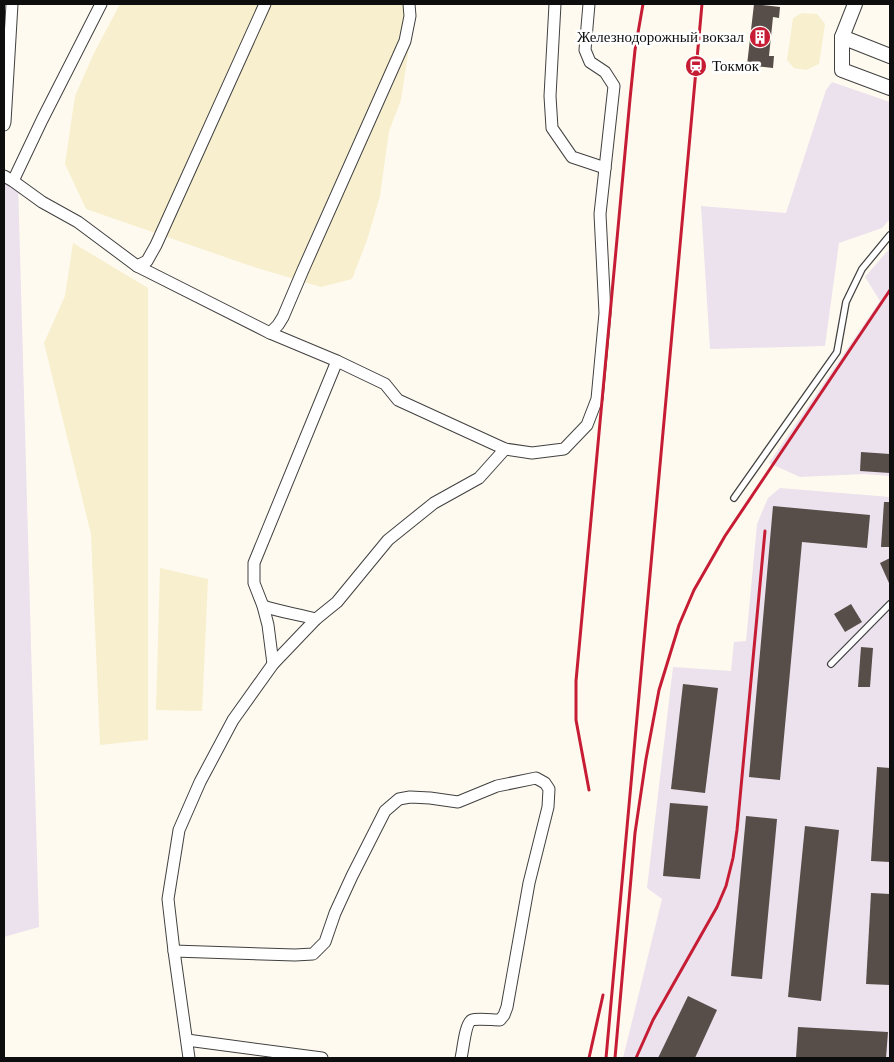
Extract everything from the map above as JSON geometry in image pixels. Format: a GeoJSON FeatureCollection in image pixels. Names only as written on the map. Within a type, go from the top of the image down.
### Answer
{"type":"FeatureCollection","features":[{"type":"Feature","properties":{"kind":"street"},"geometry":{"type":"LineString","coordinates":[[4,125],[12,4]]}},
{"type":"Feature","properties":{"kind":"street"},"geometry":{"type":"LineString","coordinates":[[101,4],[46,112],[9,178],[42,202],[78,222],[137,266],[270,333],[384,384],[398,400],[505,449],[532,453],[564,449],[587,425],[597,399],[605,313],[600,214],[614,86],[605,72],[590,62],[585,50],[589,4]]}},
{"type":"Feature","properties":{"kind":"street"},"geometry":{"type":"LineString","coordinates":[[137,266],[147,261],[156,245],[265,4]]}},
{"type":"Feature","properties":{"kind":"street"},"geometry":{"type":"LineString","coordinates":[[270,333],[283,317],[405,41],[410,16],[409,4]]}},
{"type":"Feature","properties":{"kind":"street"},"geometry":{"type":"LineString","coordinates":[[555,4],[550,96],[552,128],[572,156],[605,168]]}},
{"type":"Feature","properties":{"kind":"street"},"geometry":{"type":"LineString","coordinates":[[855,4],[842,38],[842,70],[890,88]]}},
{"type":"Feature","properties":{"kind":"street"},"geometry":{"type":"LineString","coordinates":[[842,38],[890,56]]}},
{"type":"Feature","properties":{"kind":"street"},"geometry":{"type":"LineString","coordinates":[[273,664],[268,626],[254,583],[254,563],[336,361]]}},
{"type":"Feature","properties":{"kind":"street"},"geometry":{"type":"LineString","coordinates":[[189,1058],[168,899],[179,830],[200,782],[233,720],[273,664],[316,619],[337,602],[388,540],[434,503],[479,478],[505,449]]}},
{"type":"Feature","properties":{"kind":"street"},"geometry":{"type":"LineString","coordinates":[[263,606],[276,611],[300,614],[316,619]]}},
{"type":"Feature","properties":{"kind":"street"},"geometry":{"type":"LineString","coordinates":[[174,951],[313,954],[325,942],[338,906],[385,811],[399,799],[410,797],[430,798],[458,802],[497,786],[536,778],[545,783],[549,789],[548,808],[529,883],[507,1007],[500,1020],[477,1019],[469,1022],[461,1058]]}},
{"type":"Feature","properties":{"kind":"street"},"geometry":{"type":"LineString","coordinates":[[187,1040],[322,1058]]}},
{"type":"Feature","properties":{"kind":"lane"},"geometry":{"type":"LineString","coordinates":[[734,498],[837,352],[846,302],[862,269],[890,236]]}},
{"type":"Feature","properties":{"kind":"lane"},"geometry":{"type":"LineString","coordinates":[[831,664],[890,604]]}},
{"type":"Feature","properties":{"kind":"shaded area"},"geometry":{"type":"Polygon","coordinates":[[[120,4],[413,4],[410,41],[401,100],[389,131],[380,196],[367,240],[352,279],[321,287],[251,266],[86,209],[65,164],[75,96],[94,53],[120,4]]]}},
{"type":"Feature","properties":{"kind":"shaded area"},"geometry":{"type":"Polygon","coordinates":[[[802,13],[817,14],[825,24],[819,64],[806,70],[794,68],[787,60],[793,18],[802,13]]]}},
{"type":"Feature","properties":{"kind":"shaded area"},"geometry":{"type":"Polygon","coordinates":[[[832,82],[890,102],[890,219],[882,228],[839,243],[825,346],[710,349],[701,206],[786,213],[826,90],[832,82]]]}},
{"type":"Feature","properties":{"kind":"shaded area"},"geometry":{"type":"Polygon","coordinates":[[[4,182],[18,182],[39,927],[4,937],[4,182]]]}},
{"type":"Feature","properties":{"kind":"shaded area"},"geometry":{"type":"Polygon","coordinates":[[[73,243],[148,288],[148,740],[100,745],[91,534],[44,343],[65,296],[73,243]]]}},
{"type":"Feature","properties":{"kind":"shaded area"},"geometry":{"type":"Polygon","coordinates":[[[890,248],[890,476],[864,474],[800,477],[769,463],[880,301],[865,277],[890,248]]]}},
{"type":"Feature","properties":{"kind":"shaded area"},"geometry":{"type":"Polygon","coordinates":[[[780,488],[890,497],[890,1058],[623,1058],[662,899],[647,888],[673,667],[731,671],[734,642],[746,641],[757,524],[768,498],[780,488]]]}},
{"type":"Feature","properties":{"kind":"shaded area"},"geometry":{"type":"Polygon","coordinates":[[[160,568],[208,579],[202,711],[156,710],[160,568]]]}},
{"type":"Feature","properties":{"kind":"building","name":"Железнодорожный вокзал"},"geometry":{"type":"Polygon","coordinates":[[[754,4],[780,7],[779,18],[773,17],[769,56],[774,56],[773,68],[747,65],[754,4]]]}},
{"type":"Feature","properties":{"kind":"building"},"geometry":{"type":"Polygon","coordinates":[[[861,452],[890,454],[890,473],[860,471],[861,452]]]}},
{"type":"Feature","properties":{"kind":"building"},"geometry":{"type":"Polygon","coordinates":[[[884,502],[890,502],[890,547],[881,547],[884,502]]]}},
{"type":"Feature","properties":{"kind":"building"},"geometry":{"type":"Polygon","coordinates":[[[773,506],[870,515],[867,548],[802,542],[780,780],[749,777],[773,506]]]}},
{"type":"Feature","properties":{"kind":"building"},"geometry":{"type":"Polygon","coordinates":[[[890,558],[890,582],[889,583],[880,563],[890,558]]]}},
{"type":"Feature","properties":{"kind":"building"},"geometry":{"type":"Polygon","coordinates":[[[851,604],[862,622],[845,632],[834,614],[851,604]]]}},
{"type":"Feature","properties":{"kind":"building"},"geometry":{"type":"Polygon","coordinates":[[[861,647],[873,648],[870,687],[858,687],[861,647]]]}},
{"type":"Feature","properties":{"kind":"building"},"geometry":{"type":"Polygon","coordinates":[[[683,684],[718,688],[705,793],[671,789],[683,684]]]}},
{"type":"Feature","properties":{"kind":"building"},"geometry":{"type":"Polygon","coordinates":[[[877,767],[890,768],[890,862],[871,861],[877,767]]]}},
{"type":"Feature","properties":{"kind":"building"},"geometry":{"type":"Polygon","coordinates":[[[670,803],[708,806],[700,879],[663,876],[670,803]]]}},
{"type":"Feature","properties":{"kind":"building"},"geometry":{"type":"Polygon","coordinates":[[[746,816],[777,819],[762,979],[731,976],[746,816]]]}},
{"type":"Feature","properties":{"kind":"building"},"geometry":{"type":"Polygon","coordinates":[[[805,826],[839,830],[821,1001],[788,997],[805,826]]]}},
{"type":"Feature","properties":{"kind":"building"},"geometry":{"type":"Polygon","coordinates":[[[871,893],[890,894],[890,985],[866,984],[871,893]]]}},
{"type":"Feature","properties":{"kind":"building"},"geometry":{"type":"Polygon","coordinates":[[[688,996],[717,1010],[695,1058],[658,1058],[688,996]]]}},
{"type":"Feature","properties":{"kind":"building"},"geometry":{"type":"Polygon","coordinates":[[[798,1027],[888,1032],[886,1058],[796,1058],[798,1027]]]}},
{"type":"Feature","properties":{"kind":"railway"},"geometry":{"type":"LineString","coordinates":[[589,790],[576,720],[576,681],[630,99],[635,50],[643,4]]}},
{"type":"Feature","properties":{"kind":"railway"},"geometry":{"type":"LineString","coordinates":[[606,1058],[702,4]]}},
{"type":"Feature","properties":{"kind":"railway"},"geometry":{"type":"LineString","coordinates":[[615,1058],[635,833],[659,690],[679,625],[694,590],[725,536],[890,290]]}},
{"type":"Feature","properties":{"kind":"railway"},"geometry":{"type":"LineString","coordinates":[[636,1058],[653,1020],[717,907],[726,886],[733,858],[765,531]]}},
{"type":"Feature","properties":{"kind":"railway"},"geometry":{"type":"LineString","coordinates":[[589,1058],[603,995]]}},
{"type":"Feature","properties":{"kind":"place","name":"Железнодорожный вокзал"},"geometry":{"type":"Point","coordinates":[760,37]}},
{"type":"Feature","properties":{"kind":"place","name":"Токмок"},"geometry":{"type":"Point","coordinates":[696,66]}}]}
